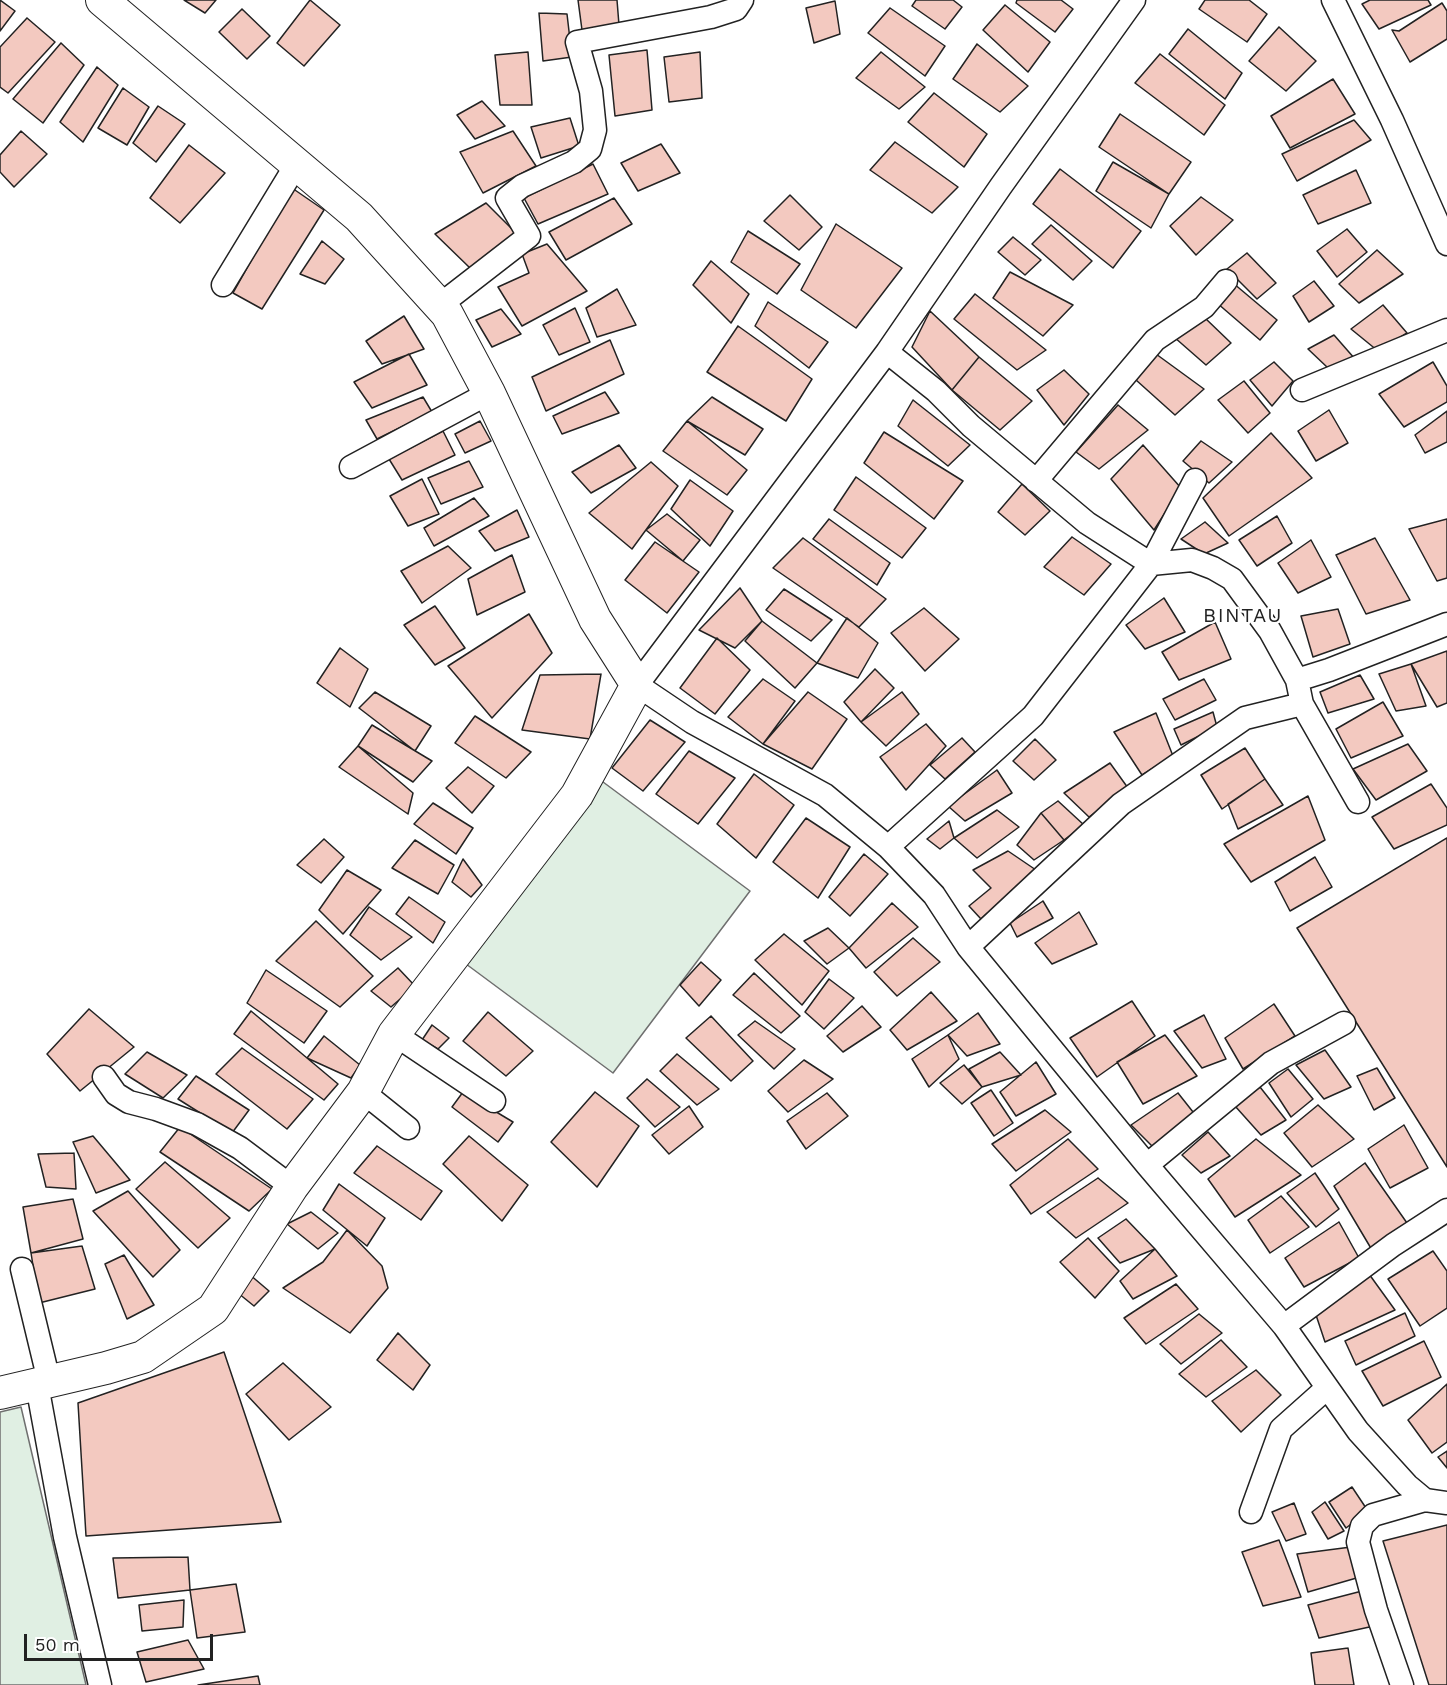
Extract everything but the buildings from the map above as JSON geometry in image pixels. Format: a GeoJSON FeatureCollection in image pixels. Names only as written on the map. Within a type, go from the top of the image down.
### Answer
{"type":"FeatureCollection","features":[{"type":"Feature","properties":{"kind":"street"},"geometry":{"type":"LineString","coordinates":[[102,0],[359,217],[440,305],[489,393],[595,619],[637,686],[692,722],[825,795],[888,847],[934,895],[968,947],[1147,1165],[1284,1326],[1358,1431],[1407,1485],[1425,1500]]}},
{"type":"Feature","properties":{"kind":"street"},"geometry":{"type":"LineString","coordinates":[[440,305],[529,236],[507,198],[522,186],[574,162],[590,149],[595,130],[591,91],[577,42],[711,17],[736,9],[742,0]]}},
{"type":"Feature","properties":{"kind":"street"},"geometry":{"type":"LineString","coordinates":[[0,1393],[143,1357],[213,1309],[292,1187],[363,1092],[394,1034],[577,795],[637,686],[887,352],[1001,186],[1134,0]]}},
{"type":"Feature","properties":{"kind":"street"},"geometry":{"type":"LineString","coordinates":[[1333,0],[1392,120],[1447,244]]}},
{"type":"Feature","properties":{"kind":"street"},"geometry":{"type":"LineString","coordinates":[[223,285],[296,165]]}},
{"type":"Feature","properties":{"kind":"street"},"geometry":{"type":"LineString","coordinates":[[1036,481],[1155,340],[1204,307],[1226,281]]}},
{"type":"Feature","properties":{"kind":"street"},"geometry":{"type":"LineString","coordinates":[[1302,390],[1447,330]]}},
{"type":"Feature","properties":{"kind":"street"},"geometry":{"type":"LineString","coordinates":[[887,352],[936,391],[971,426],[1087,523],[1151,564],[1192,560],[1232,579],[1270,631],[1297,680],[1302,704],[1358,802]]}},
{"type":"Feature","properties":{"kind":"street"},"geometry":{"type":"LineString","coordinates":[[351,467],[489,393]]}},
{"type":"Feature","properties":{"kind":"street"},"geometry":{"type":"LineString","coordinates":[[888,847],[1033,716],[1151,564],[1195,480]]}},
{"type":"Feature","properties":{"kind":"street"},"geometry":{"type":"LineString","coordinates":[[1297,680],[1329,670],[1447,624]]}},
{"type":"Feature","properties":{"kind":"street"},"geometry":{"type":"LineString","coordinates":[[968,947],[1121,804],[1245,718],[1302,704]]}},
{"type":"Feature","properties":{"kind":"street"},"geometry":{"type":"LineString","coordinates":[[1147,1165],[1271,1063],[1344,1023]]}},
{"type":"Feature","properties":{"kind":"street"},"geometry":{"type":"LineString","coordinates":[[394,1034],[494,1101]]}},
{"type":"Feature","properties":{"kind":"street"},"geometry":{"type":"LineString","coordinates":[[104,1077],[116,1094],[129,1102],[197,1124],[240,1148],[292,1187]]}},
{"type":"Feature","properties":{"kind":"street"},"geometry":{"type":"LineString","coordinates":[[363,1092],[408,1128]]}},
{"type":"Feature","properties":{"kind":"street"},"geometry":{"type":"LineString","coordinates":[[1284,1326],[1393,1245],[1447,1209]]}},
{"type":"Feature","properties":{"kind":"street"},"geometry":{"type":"LineString","coordinates":[[22,1269],[43,1383],[65,1537],[100,1685]]}},
{"type":"Feature","properties":{"kind":"street"},"geometry":{"type":"LineString","coordinates":[[1251,1512],[1281,1429],[1327,1388]]}},
{"type":"Feature","properties":{"kind":"street"},"geometry":{"type":"LineString","coordinates":[[1402,1685],[1376,1610],[1358,1542],[1362,1526],[1372,1515],[1425,1500],[1447,1503]]}},
{"type":"Feature","properties":{"kind":"green space"},"geometry":{"type":"Polygon","coordinates":[[[599,779],[750,891],[613,1073],[462,961],[599,779]]]}},
{"type":"Feature","properties":{"kind":"green space"},"geometry":{"type":"Polygon","coordinates":[[[21,1407],[86,1685],[0,1685],[0,1412],[21,1407]]]}},
{"type":"Feature","properties":{"kind":"district","name":"BINTAU"},"geometry":{"type":"Point","coordinates":[1243,616]}}]}
